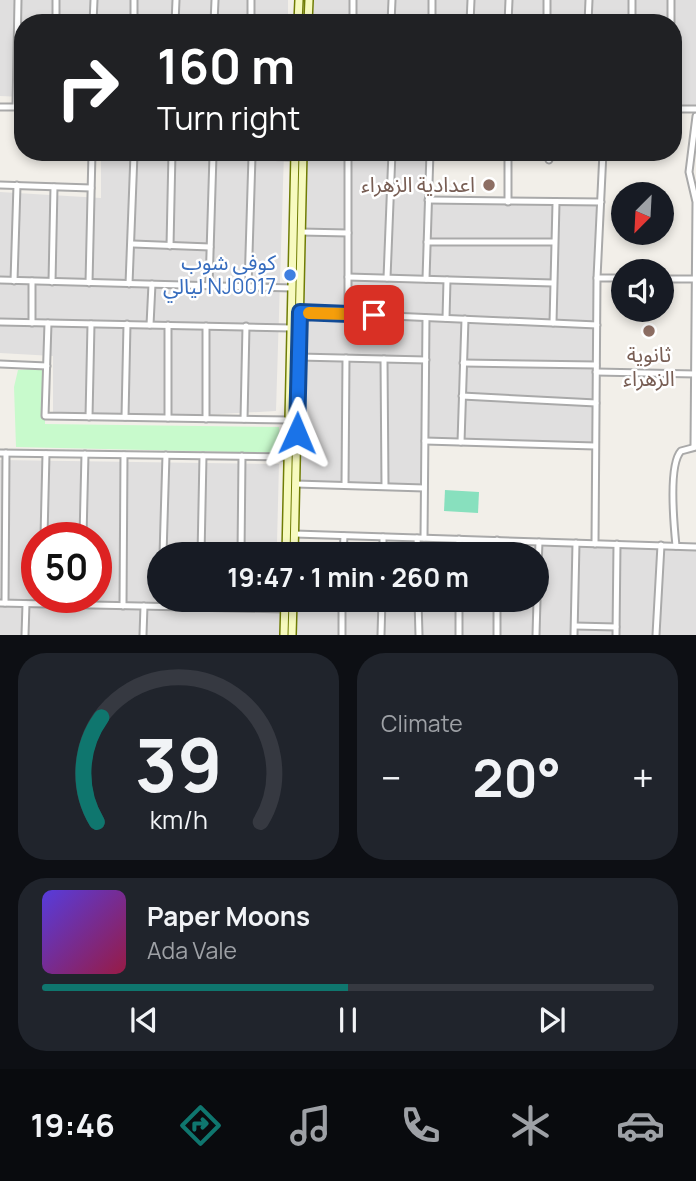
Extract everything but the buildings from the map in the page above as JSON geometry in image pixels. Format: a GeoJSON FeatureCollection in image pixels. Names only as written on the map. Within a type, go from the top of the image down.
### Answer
{"type":"FeatureCollection","features":[{"type":"Feature","properties":{"kind":"main road"},"geometry":{"type":"LineString","coordinates":[[295,161],[300,312],[295,542]]}},
{"type":"Feature","properties":{"kind":"main road"},"geometry":{"type":"LineString","coordinates":[[297,243],[301,232],[303,161]]}},
{"type":"Feature","properties":{"kind":"main road"},"geometry":{"type":"LineString","coordinates":[[286,542],[292,288],[297,257]]}},
{"type":"Feature","properties":{"kind":"main road"},"geometry":{"type":"LineString","coordinates":[[284,635],[285,612]]}},
{"type":"Feature","properties":{"kind":"main road"},"geometry":{"type":"LineString","coordinates":[[292,635],[293,612]]}},
{"type":"Feature","properties":{"kind":"street"},"geometry":{"type":"LineString","coordinates":[[676,546],[675,461],[681,451],[695,447],[696,202],[689,173],[696,116]]}},
{"type":"Feature","properties":{"kind":"street"},"geometry":{"type":"LineString","coordinates":[[89,283],[92,161]]}},
{"type":"Feature","properties":{"kind":"street"},"geometry":{"type":"LineString","coordinates":[[130,284],[134,161]]}},
{"type":"Feature","properties":{"kind":"street"},"geometry":{"type":"LineString","coordinates":[[170,246],[172,161]]}},
{"type":"Feature","properties":{"kind":"street"},"geometry":{"type":"LineString","coordinates":[[209,286],[213,161]]}},
{"type":"Feature","properties":{"kind":"street"},"geometry":{"type":"LineString","coordinates":[[248,287],[252,161]]}},
{"type":"Feature","properties":{"kind":"street"},"geometry":{"type":"LineString","coordinates":[[348,161],[348,314]]}},
{"type":"Feature","properties":{"kind":"street"},"geometry":{"type":"LineString","coordinates":[[387,278],[392,161]]}},
{"type":"Feature","properties":{"kind":"street"},"geometry":{"type":"LineString","coordinates":[[426,279],[430,161]]}},
{"type":"Feature","properties":{"kind":"street"},"geometry":{"type":"LineString","coordinates":[[508,161],[508,202]]}},
{"type":"Feature","properties":{"kind":"street"},"geometry":{"type":"LineString","coordinates":[[595,544],[597,278],[603,161]]}},
{"type":"Feature","properties":{"kind":"street"},"geometry":{"type":"LineString","coordinates":[[0,185],[91,188]]}},
{"type":"Feature","properties":{"kind":"street"},"geometry":{"type":"LineString","coordinates":[[14,281],[17,185]]}},
{"type":"Feature","properties":{"kind":"street"},"geometry":{"type":"LineString","coordinates":[[52,282],[54,187]]}},
{"type":"Feature","properties":{"kind":"street"},"geometry":{"type":"LineString","coordinates":[[428,200],[601,202]]}},
{"type":"Feature","properties":{"kind":"street"},"geometry":{"type":"LineString","coordinates":[[553,323],[556,203]]}},
{"type":"Feature","properties":{"kind":"street"},"geometry":{"type":"LineString","coordinates":[[301,232],[348,233]]}},
{"type":"Feature","properties":{"kind":"street"},"geometry":{"type":"LineString","coordinates":[[427,242],[553,242]]}},
{"type":"Feature","properties":{"kind":"street"},"geometry":{"type":"LineString","coordinates":[[132,244],[210,247]]}},
{"type":"Feature","properties":{"kind":"street"},"geometry":{"type":"LineString","coordinates":[[348,276],[553,283]]}},
{"type":"Feature","properties":{"kind":"street"},"geometry":{"type":"LineString","coordinates":[[597,278],[611,278]]}},
{"type":"Feature","properties":{"kind":"street"},"geometry":{"type":"LineString","coordinates":[[674,279],[696,279]]}},
{"type":"Feature","properties":{"kind":"street"},"geometry":{"type":"LineString","coordinates":[[0,280],[292,288]]}},
{"type":"Feature","properties":{"kind":"street"},"geometry":{"type":"LineString","coordinates":[[446,318],[447,280]]}},
{"type":"Feature","properties":{"kind":"street"},"geometry":{"type":"LineString","coordinates":[[32,281],[32,323]]}},
{"type":"Feature","properties":{"kind":"street"},"geometry":{"type":"LineString","coordinates":[[150,325],[152,284]]}},
{"type":"Feature","properties":{"kind":"street"},"geometry":{"type":"LineString","coordinates":[[300,312],[597,325]]}},
{"type":"Feature","properties":{"kind":"street"},"geometry":{"type":"LineString","coordinates":[[420,542],[424,488],[426,318]]}},
{"type":"Feature","properties":{"kind":"street"},"geometry":{"type":"LineString","coordinates":[[461,442],[465,319]]}},
{"type":"Feature","properties":{"kind":"street"},"geometry":{"type":"LineString","coordinates":[[0,322],[291,328]]}},
{"type":"Feature","properties":{"kind":"street"},"geometry":{"type":"LineString","coordinates":[[48,323],[45,416],[289,420]]}},
{"type":"Feature","properties":{"kind":"street"},"geometry":{"type":"LineString","coordinates":[[89,417],[91,324]]}},
{"type":"Feature","properties":{"kind":"street"},"geometry":{"type":"LineString","coordinates":[[125,417],[127,324]]}},
{"type":"Feature","properties":{"kind":"street"},"geometry":{"type":"LineString","coordinates":[[168,325],[168,418]]}},
{"type":"Feature","properties":{"kind":"street"},"geometry":{"type":"LineString","coordinates":[[206,326],[206,419]]}},
{"type":"Feature","properties":{"kind":"street"},"geometry":{"type":"LineString","coordinates":[[244,419],[246,326]]}},
{"type":"Feature","properties":{"kind":"street"},"geometry":{"type":"LineString","coordinates":[[299,356],[426,360]]}},
{"type":"Feature","properties":{"kind":"street"},"geometry":{"type":"LineString","coordinates":[[345,485],[346,358]]}},
{"type":"Feature","properties":{"kind":"street"},"geometry":{"type":"LineString","coordinates":[[384,359],[385,486]]}},
{"type":"Feature","properties":{"kind":"street"},"geometry":{"type":"LineString","coordinates":[[463,363],[695,374]]}},
{"type":"Feature","properties":{"kind":"street"},"geometry":{"type":"LineString","coordinates":[[0,364],[47,366]]}},
{"type":"Feature","properties":{"kind":"street"},"geometry":{"type":"LineString","coordinates":[[462,396],[596,403]]}},
{"type":"Feature","properties":{"kind":"street"},"geometry":{"type":"LineString","coordinates":[[425,441],[596,446]]}},
{"type":"Feature","properties":{"kind":"street"},"geometry":{"type":"LineString","coordinates":[[21,604],[2,603],[3,453],[288,457]]}},
{"type":"Feature","properties":{"kind":"street"},"geometry":{"type":"LineString","coordinates":[[44,522],[46,454]]}},
{"type":"Feature","properties":{"kind":"street"},"geometry":{"type":"LineString","coordinates":[[83,522],[85,454]]}},
{"type":"Feature","properties":{"kind":"street"},"geometry":{"type":"LineString","coordinates":[[123,606],[124,455]]}},
{"type":"Feature","properties":{"kind":"street"},"geometry":{"type":"LineString","coordinates":[[163,542],[166,455]]}},
{"type":"Feature","properties":{"kind":"street"},"geometry":{"type":"LineString","coordinates":[[201,542],[203,456]]}},
{"type":"Feature","properties":{"kind":"street"},"geometry":{"type":"LineString","coordinates":[[240,542],[242,456]]}},
{"type":"Feature","properties":{"kind":"street"},"geometry":{"type":"LineString","coordinates":[[296,484],[424,488]]}},
{"type":"Feature","properties":{"kind":"street"},"geometry":{"type":"LineString","coordinates":[[295,534],[539,542]]}},
{"type":"Feature","properties":{"kind":"street"},"geometry":{"type":"LineString","coordinates":[[344,536],[344,542]]}},
{"type":"Feature","properties":{"kind":"street"},"geometry":{"type":"LineString","coordinates":[[383,537],[383,542]]}},
{"type":"Feature","properties":{"kind":"street"},"geometry":{"type":"LineString","coordinates":[[549,542],[696,547]]}},
{"type":"Feature","properties":{"kind":"street"},"geometry":{"type":"LineString","coordinates":[[575,635],[576,543]]}},
{"type":"Feature","properties":{"kind":"street"},"geometry":{"type":"LineString","coordinates":[[616,635],[617,544]]}},
{"type":"Feature","properties":{"kind":"street"},"geometry":{"type":"LineString","coordinates":[[656,635],[661,545]]}},
{"type":"Feature","properties":{"kind":"street"},"geometry":{"type":"LineString","coordinates":[[112,606],[147,605]]}},
{"type":"Feature","properties":{"kind":"street"},"geometry":{"type":"LineString","coordinates":[[143,635],[144,606]]}},
{"type":"Feature","properties":{"kind":"street"},"geometry":{"type":"LineString","coordinates":[[342,612],[342,635]]}},
{"type":"Feature","properties":{"kind":"street"},"geometry":{"type":"LineString","coordinates":[[381,635],[382,612]]}},
{"type":"Feature","properties":{"kind":"street"},"geometry":{"type":"LineString","coordinates":[[418,612],[419,635]]}},
{"type":"Feature","properties":{"kind":"street"},"geometry":{"type":"LineString","coordinates":[[459,612],[459,635]]}},
{"type":"Feature","properties":{"kind":"street"},"geometry":{"type":"LineString","coordinates":[[497,612],[497,635]]}},
{"type":"Feature","properties":{"kind":"street"},"geometry":{"type":"LineString","coordinates":[[536,635],[537,612]]}},
{"type":"Feature","properties":{"kind":"street"},"geometry":{"type":"LineString","coordinates":[[25,635],[26,613]]}},
{"type":"Feature","properties":{"kind":"street"},"geometry":{"type":"LineString","coordinates":[[575,626],[616,627]]}},
{"type":"Feature","properties":{"kind":"shaded area"},"geometry":{"type":"Polygon","coordinates":[[[0,0],[288,0],[288,14],[14,14],[14,97],[0,96],[0,0]]]}},
{"type":"Feature","properties":{"kind":"shaded area"},"geometry":{"type":"Polygon","coordinates":[[[309,0],[696,0],[696,106],[682,106],[682,14],[308,14],[309,0]]]}},
{"type":"Feature","properties":{"kind":"shaded area"},"geometry":{"type":"Polygon","coordinates":[[[101,161],[284,161],[276,411],[165,417],[53,416],[53,356],[0,353],[0,192],[101,198],[101,161]]]}},
{"type":"Feature","properties":{"kind":"shaded area"},"geometry":{"type":"Polygon","coordinates":[[[303,161],[430,161],[428,200],[601,202],[595,446],[425,441],[424,488],[296,484],[303,161]]]}},
{"type":"Feature","properties":{"kind":"shaded area"},"geometry":{"type":"Polygon","coordinates":[[[0,460],[279,464],[277,542],[147,542],[147,612],[549,612],[549,547],[696,549],[696,635],[0,635],[0,460]]]}},
{"type":"Feature","properties":{"kind":"green space"},"geometry":{"type":"Polygon","coordinates":[[[45,368],[45,424],[279,427],[281,453],[16,447],[14,387],[18,370],[45,368]]]}},
{"type":"Feature","properties":{"kind":"green space"},"geometry":{"type":"Polygon","coordinates":[[[445,490],[479,492],[478,513],[444,511],[445,490]]]}},
{"type":"Feature","properties":{"kind":"slow traffic"},"geometry":{"type":"LineString","coordinates":[[309,313],[348,314]]}},
{"type":"Feature","properties":{"kind":"place","name":"اعدادية الزهراء"},"geometry":{"type":"Point","coordinates":[489,185]}},
{"type":"Feature","properties":{"kind":"place","name":"كوفي شوب ليالي NJ0017"},"geometry":{"type":"Point","coordinates":[290,275]}},
{"type":"Feature","properties":{"kind":"place","name":"ثانوية الزهراء"},"geometry":{"type":"Point","coordinates":[649,331]}},
{"type":"Feature","properties":{"kind":"route"},"geometry":{"type":"LineString","coordinates":[[297,433],[300,312],[374,315]]}}]}
